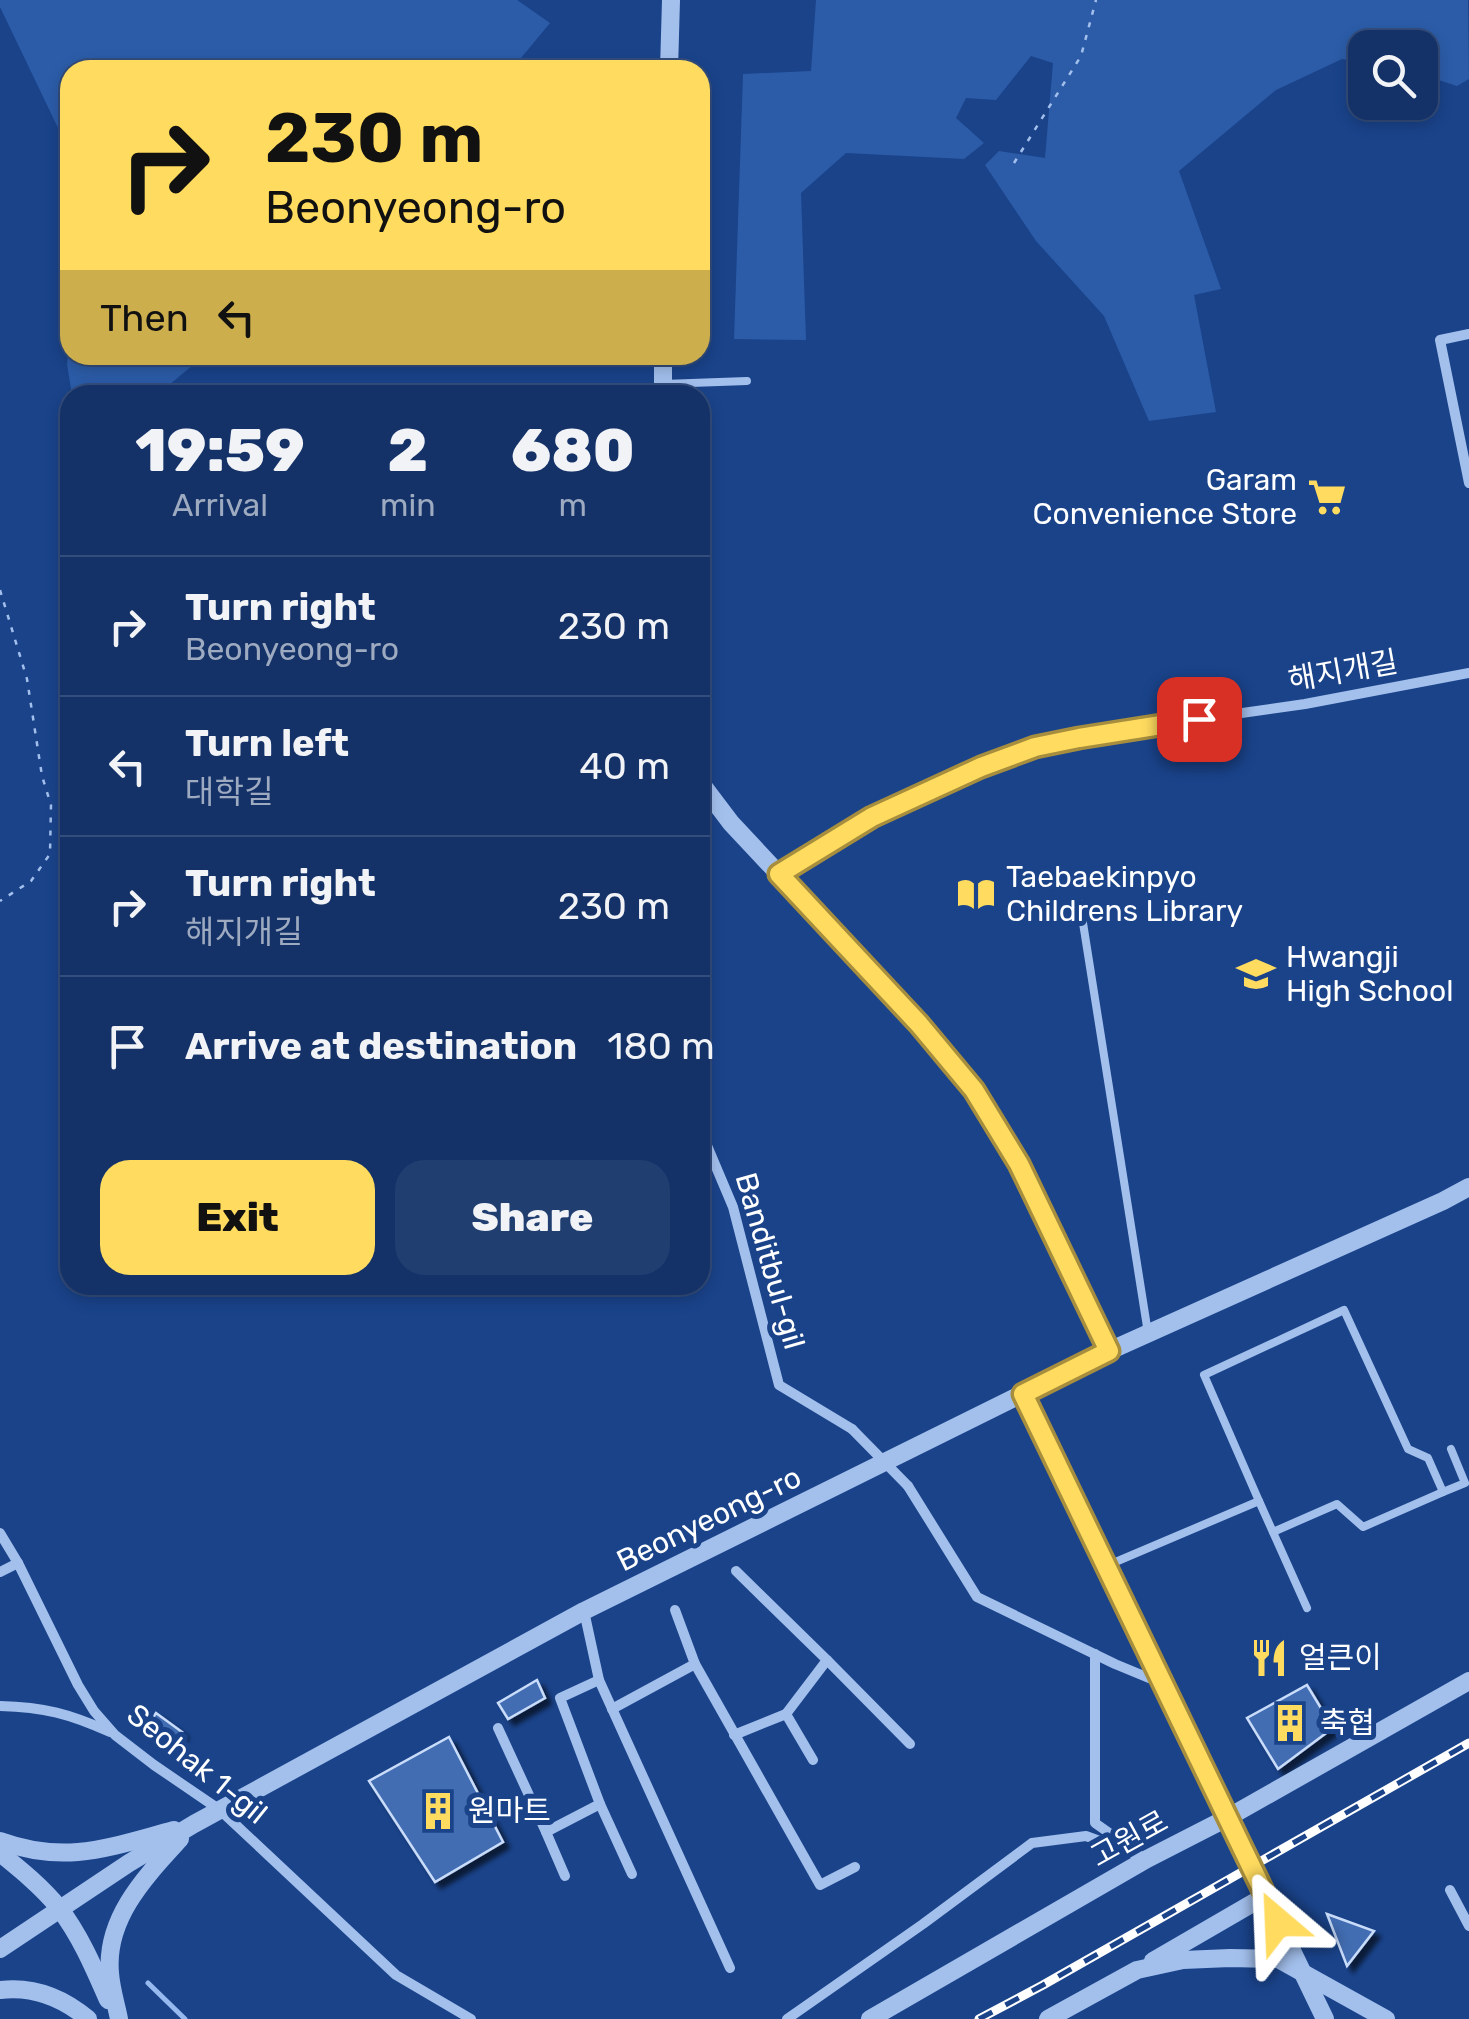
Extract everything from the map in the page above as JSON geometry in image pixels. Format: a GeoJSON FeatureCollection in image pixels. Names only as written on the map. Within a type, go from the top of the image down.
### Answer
{"type":"FeatureCollection","features":[{"type":"Feature","properties":{"kind":"street"},"geometry":{"type":"LineString","coordinates":[[668,60],[670,0]]}},
{"type":"Feature","properties":{"kind":"street"},"geometry":{"type":"LineString","coordinates":[[1469,334],[1440,340],[1469,482]]}},
{"type":"Feature","properties":{"kind":"street","name":"해지개길"},"geometry":{"type":"LineString","coordinates":[[779,874],[872,817],[1035,747],[1469,673]]}},
{"type":"Feature","properties":{"kind":"street"},"geometry":{"type":"LineString","coordinates":[[710,796],[731,824],[919,1024],[974,1090],[1019,1164],[1109,1351]]}},
{"type":"Feature","properties":{"kind":"street","name":"Banditbul-gil"},"geometry":{"type":"LineString","coordinates":[[710,1152],[734,1207],[779,1385],[852,1429],[908,1486],[977,1598],[1096,1654]]}},
{"type":"Feature","properties":{"kind":"street","name":"Beonyeong-ro"},"geometry":{"type":"LineString","coordinates":[[0,1949],[194,1824],[584,1611],[1109,1351],[1469,1187]]}},
{"type":"Feature","properties":{"kind":"street"},"geometry":{"type":"LineString","coordinates":[[1023,1394],[1324,2019]]}},
{"type":"Feature","properties":{"kind":"street","name":"Seohak 1-gil"},"geometry":{"type":"LineString","coordinates":[[0,1533],[78,1684],[115,1735],[220,1810],[396,1975],[471,2019]]}},
{"type":"Feature","properties":{"kind":"street"},"geometry":{"type":"LineString","coordinates":[[0,1572],[18,1563]]}},
{"type":"Feature","properties":{"kind":"street"},"geometry":{"type":"LineString","coordinates":[[736,1571],[910,1744]]}},
{"type":"Feature","properties":{"kind":"street"},"geometry":{"type":"LineString","coordinates":[[675,1610],[695,1664],[820,1885],[855,1868]]}},
{"type":"Feature","properties":{"kind":"street"},"geometry":{"type":"LineString","coordinates":[[584,1611],[598,1680],[730,1968]]}},
{"type":"Feature","properties":{"kind":"street"},"geometry":{"type":"LineString","coordinates":[[1147,1859],[1095,1823],[1096,1654],[1163,1684]]}},
{"type":"Feature","properties":{"kind":"street"},"geometry":{"type":"LineString","coordinates":[[734,1734],[786,1714],[827,1660]]}},
{"type":"Feature","properties":{"kind":"street"},"geometry":{"type":"LineString","coordinates":[[612,1709],[695,1664]]}},
{"type":"Feature","properties":{"kind":"street"},"geometry":{"type":"LineString","coordinates":[[598,1680],[560,1698],[600,1804],[632,1874]]}},
{"type":"Feature","properties":{"kind":"street","name":"고원로"},"geometry":{"type":"LineString","coordinates":[[870,2019],[1469,1680]]}},
{"type":"Feature","properties":{"kind":"street"},"geometry":{"type":"LineString","coordinates":[[0,1706],[37,1706],[79,1718],[115,1735]]}},
{"type":"Feature","properties":{"kind":"street"},"geometry":{"type":"LineString","coordinates":[[786,1714],[813,1760]]}},
{"type":"Feature","properties":{"kind":"street"},"geometry":{"type":"LineString","coordinates":[[498,1728],[565,1876]]}},
{"type":"Feature","properties":{"kind":"street"},"geometry":{"type":"LineString","coordinates":[[546,1832],[600,1804]]}},
{"type":"Feature","properties":{"kind":"street"},"geometry":{"type":"LineString","coordinates":[[0,1841],[48,1854],[75,1853],[194,1824]]}},
{"type":"Feature","properties":{"kind":"street"},"geometry":{"type":"LineString","coordinates":[[117,2019],[110,1972],[111,1946],[119,1922],[135,1889],[194,1824]]}},
{"type":"Feature","properties":{"kind":"street"},"geometry":{"type":"LineString","coordinates":[[787,2019],[1032,1843],[1086,1836],[1147,1859]]}},
{"type":"Feature","properties":{"kind":"street"},"geometry":{"type":"LineString","coordinates":[[0,1853],[60,1909],[89,1956],[117,2019]]}},
{"type":"Feature","properties":{"kind":"street"},"geometry":{"type":"LineString","coordinates":[[1450,1890],[1469,1926]]}},
{"type":"Feature","properties":{"kind":"street"},"geometry":{"type":"LineString","coordinates":[[1048,2019],[1266,1896]]}},
{"type":"Feature","properties":{"kind":"street"},"geometry":{"type":"LineString","coordinates":[[1137,1970],[1183,1960],[1278,1958],[1386,2019]]}},
{"type":"Feature","properties":{"kind":"street"},"geometry":{"type":"LineString","coordinates":[[0,1990],[16,1988],[44,1994],[71,2004],[88,2019]]}},
{"type":"Feature","properties":{"kind":"lane"},"geometry":{"type":"LineString","coordinates":[[710,385],[747,381]]}},
{"type":"Feature","properties":{"kind":"lane"},"geometry":{"type":"LineString","coordinates":[[1080,904],[1148,1333]]}},
{"type":"Feature","properties":{"kind":"lane"},"geometry":{"type":"LineString","coordinates":[[1307,1608],[1204,1375],[1344,1310],[1408,1449],[1428,1458],[1442,1492]]}},
{"type":"Feature","properties":{"kind":"lane"},"geometry":{"type":"LineString","coordinates":[[1273,1532],[1336,1504],[1364,1527],[1465,1483],[1451,1450]]}},
{"type":"Feature","properties":{"kind":"lane"},"geometry":{"type":"LineString","coordinates":[[1106,1566],[1260,1501]]}},
{"type":"Feature","properties":{"kind":"path"},"geometry":{"type":"LineString","coordinates":[[1014,163],[1080,56],[1096,0]]}},
{"type":"Feature","properties":{"kind":"path"},"geometry":{"type":"LineString","coordinates":[[0,590],[27,680],[42,776],[51,805],[50,854],[31,880],[0,901]]}},
{"type":"Feature","properties":{"kind":"shaded area"},"geometry":{"type":"Polygon","coordinates":[[[0,0],[517,0],[550,23],[519,60],[60,60],[60,132],[0,0]]]}},
{"type":"Feature","properties":{"kind":"shaded area"},"geometry":{"type":"Polygon","coordinates":[[[816,0],[1468,0],[1469,79],[1457,86],[1438,80],[1438,30],[1348,30],[1348,60],[1342,59],[1276,90],[1179,171],[1221,289],[1194,295],[1216,412],[1149,421],[1104,316],[1036,241],[985,165],[999,151],[1045,158],[1053,63],[1031,56],[996,100],[966,98],[956,118],[984,143],[964,159],[846,153],[801,193],[806,340],[734,339],[743,74],[811,71],[816,0]]]}},
{"type":"Feature","properties":{"kind":"shaded area"},"geometry":{"type":"Polygon","coordinates":[[[67,365],[193,365],[169,385],[70,385],[67,365]]]}},
{"type":"Feature","properties":{"kind":"building"},"geometry":{"type":"Polygon","coordinates":[[[537,1680],[545,1698],[508,1719],[498,1703],[537,1680]]]}},
{"type":"Feature","properties":{"kind":"building","name":"축협"},"geometry":{"type":"Polygon","coordinates":[[[1307,1685],[1333,1728],[1278,1769],[1247,1718],[1307,1685]]]}},
{"type":"Feature","properties":{"kind":"building"},"geometry":{"type":"Polygon","coordinates":[[[156,1713],[182,1732],[169,1750],[144,1731],[156,1713]]]}},
{"type":"Feature","properties":{"kind":"building","name":"원마트"},"geometry":{"type":"Polygon","coordinates":[[[449,1737],[503,1842],[435,1882],[369,1781],[449,1737]]]}},
{"type":"Feature","properties":{"kind":"building"},"geometry":{"type":"Polygon","coordinates":[[[1327,1914],[1374,1931],[1347,1966],[1327,1914]]]}},
{"type":"Feature","properties":{"kind":"waterway"},"geometry":{"type":"LineString","coordinates":[[148,1983],[185,2019]]}},
{"type":"Feature","properties":{"kind":"railway"},"geometry":{"type":"LineString","coordinates":[[979,2019],[1469,1743]]}},
{"type":"Feature","properties":{"kind":"place","name":"Garam Convenience Store"},"geometry":{"type":"Point","coordinates":[1327,497]}},
{"type":"Feature","properties":{"kind":"place","name":"Taebaekinpyo Childrens Library"},"geometry":{"type":"Point","coordinates":[976,894]}},
{"type":"Feature","properties":{"kind":"place","name":"Hwangji High School"},"geometry":{"type":"Point","coordinates":[1256,974]}},
{"type":"Feature","properties":{"kind":"place","name":"얼큰이"},"geometry":{"type":"Point","coordinates":[1269,1658]}},
{"type":"Feature","properties":{"kind":"place","name":"축협"},"geometry":{"type":"Point","coordinates":[1290,1723]}},
{"type":"Feature","properties":{"kind":"place","name":"원마트"},"geometry":{"type":"Point","coordinates":[438,1811]}},
{"type":"Feature","properties":{"kind":"route"},"geometry":{"type":"LineString","coordinates":[[1199,719],[1035,747],[872,817],[779,874],[919,1024],[974,1090],[1019,1164],[1109,1351],[1023,1394],[1278,1922]]}}]}
